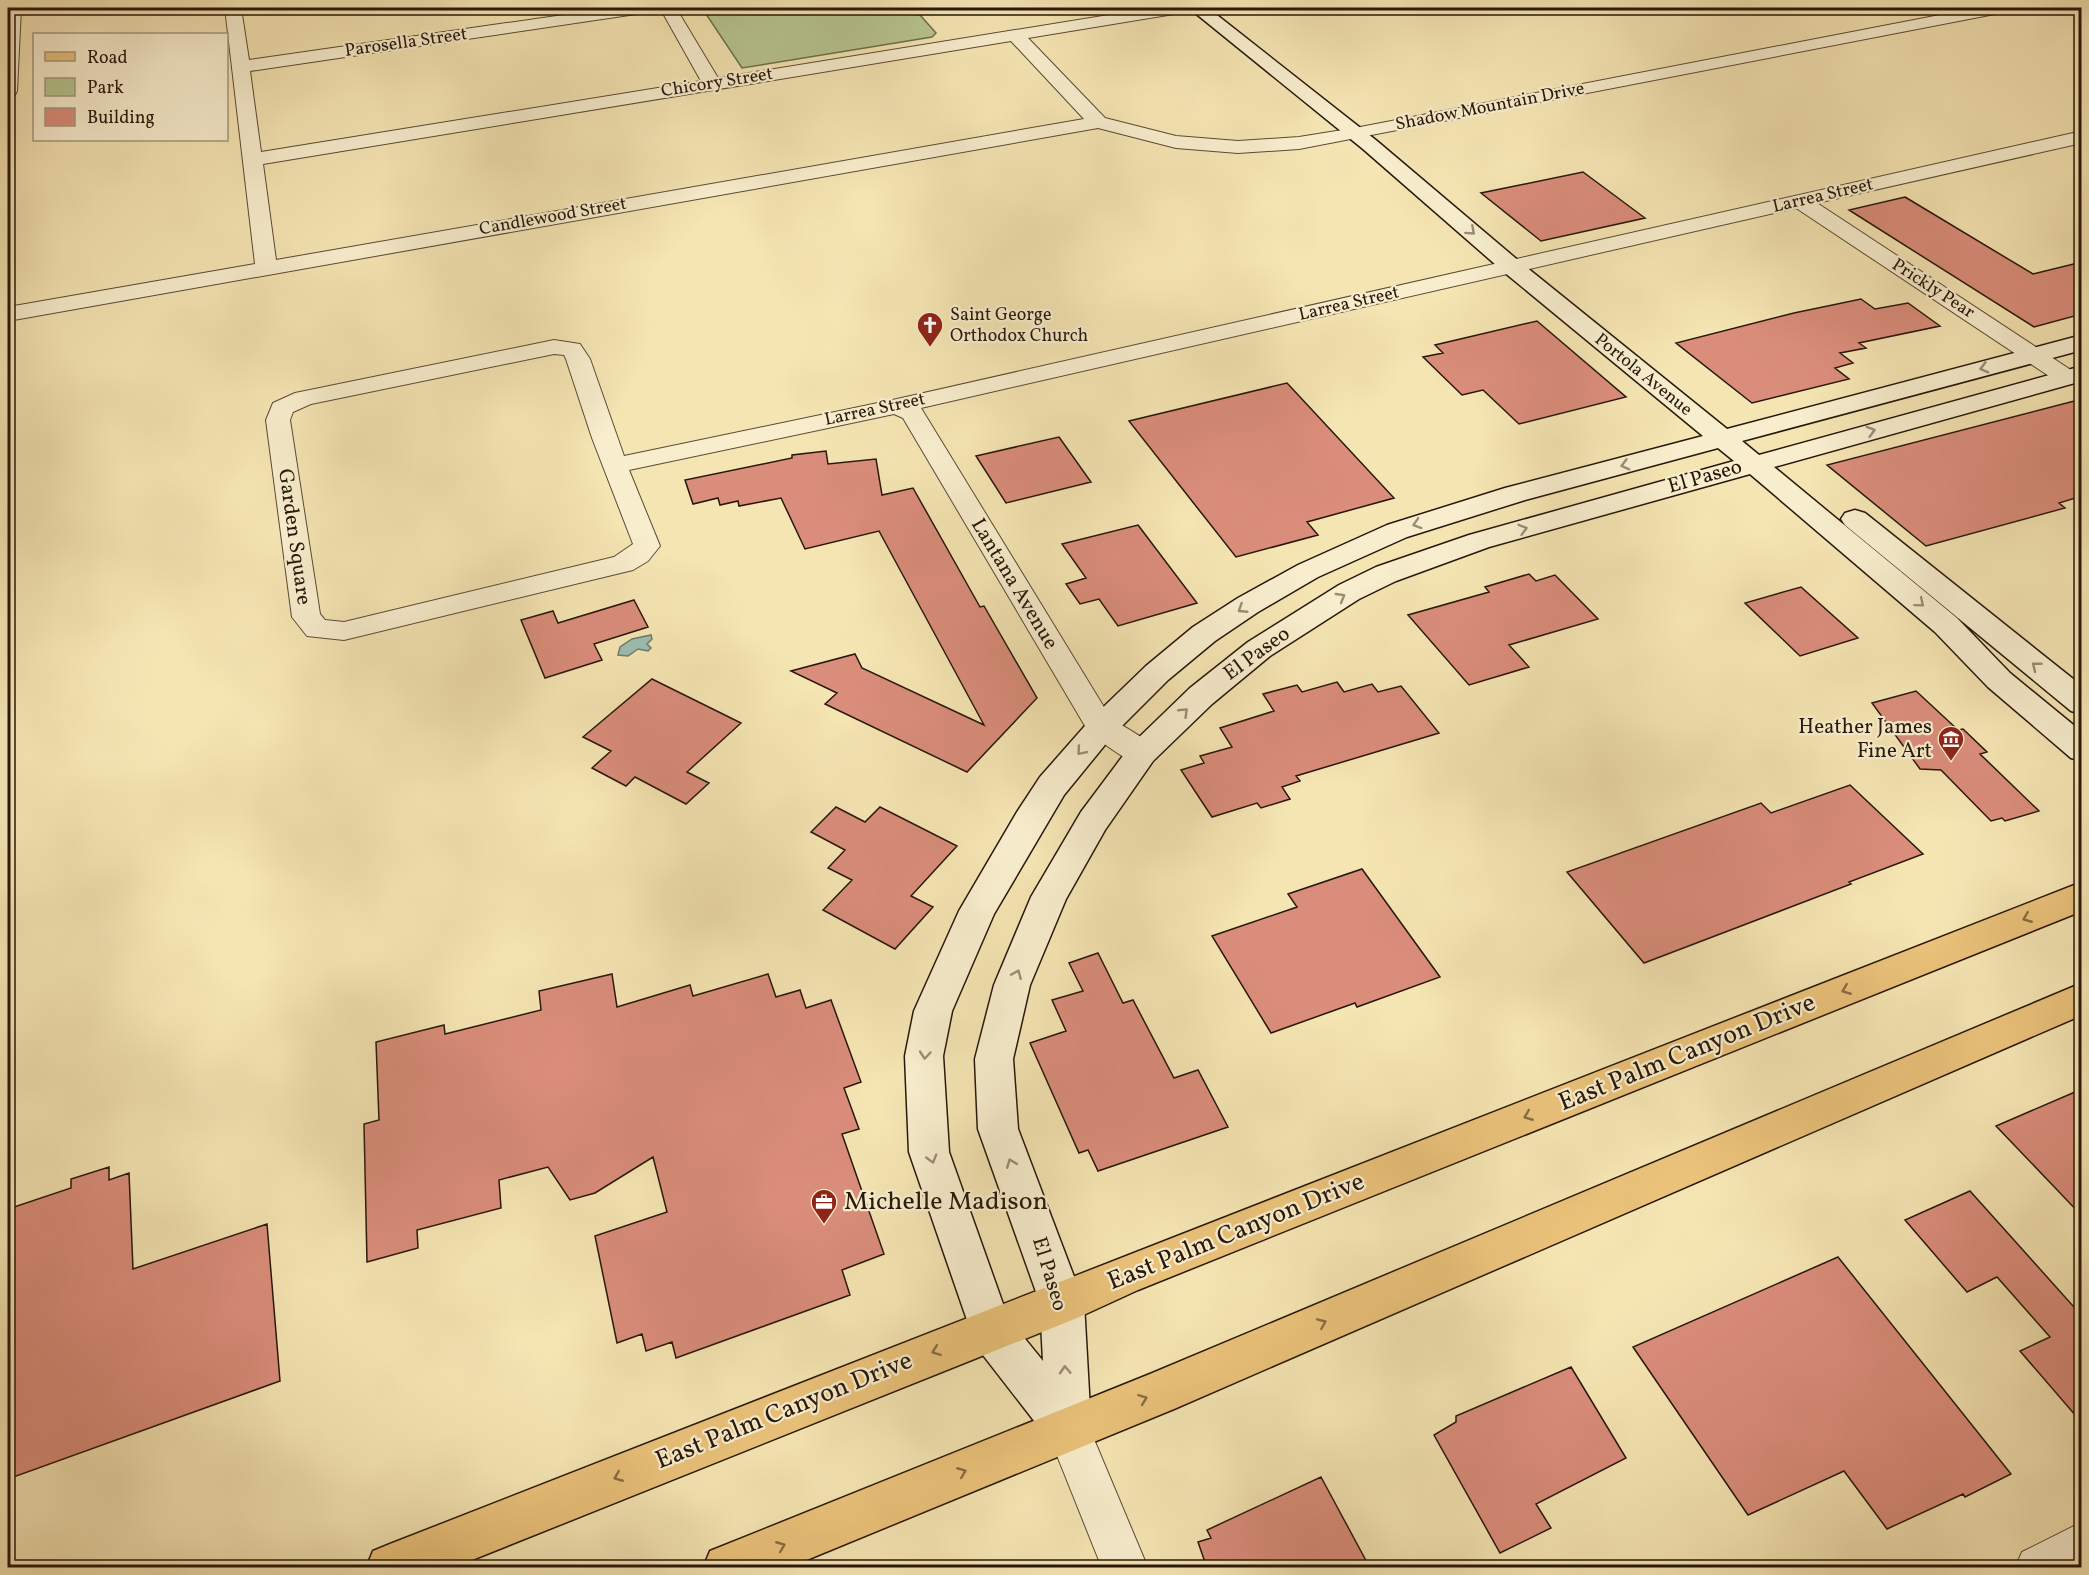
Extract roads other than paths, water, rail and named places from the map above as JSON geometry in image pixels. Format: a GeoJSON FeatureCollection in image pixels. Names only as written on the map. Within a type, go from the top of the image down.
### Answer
{"type":"FeatureCollection","features":[{"type":"Feature","properties":{"kind":"main road","name":"East Palm Canyon Drive"},"geometry":{"type":"LineString","coordinates":[[390,1568],[1062,1304],[1134,1272],[2082,896]]}},
{"type":"Feature","properties":{"kind":"main road"},"geometry":{"type":"LineString","coordinates":[[727,1568],[1158,1393],[2082,998]]}},
{"type":"Feature","properties":{"kind":"street"},"geometry":{"type":"LineString","coordinates":[[233,8],[254,159],[266,268]]}},
{"type":"Feature","properties":{"kind":"street","name":"Parosella Street"},"geometry":{"type":"LineString","coordinates":[[241,67],[643,8]]}},
{"type":"Feature","properties":{"kind":"street"},"geometry":{"type":"LineString","coordinates":[[668,8],[712,83]]}},
{"type":"Feature","properties":{"kind":"street","name":"Chicory Street"},"geometry":{"type":"LineString","coordinates":[[254,159],[1180,8]]}},
{"type":"Feature","properties":{"kind":"street","name":"Portola Avenue"},"geometry":{"type":"LineString","coordinates":[[1198,8],[1536,262],[1751,448],[1860,553],[1946,626],[1999,680],[2082,750]]}},
{"type":"Feature","properties":{"kind":"street","name":"Portola Avenue"},"geometry":{"type":"LineString","coordinates":[[1221,8],[1364,132],[1512,267],[1622,358],[1651,367],[1751,448],[1890,548],[2082,703]]}},
{"type":"Feature","properties":{"kind":"street","name":"Shadow Mountain Drive"},"geometry":{"type":"LineString","coordinates":[[1098,122],[1176,142],[1238,147],[1299,143],[2000,8]]}},
{"type":"Feature","properties":{"kind":"street"},"geometry":{"type":"LineString","coordinates":[[8,91],[11,17]]}},
{"type":"Feature","properties":{"kind":"street"},"geometry":{"type":"LineString","coordinates":[[1015,34],[1098,122]]}},
{"type":"Feature","properties":{"kind":"street","name":"Candlewood Street"},"geometry":{"type":"LineString","coordinates":[[8,314],[1098,122]]}},
{"type":"Feature","properties":{"kind":"street","name":"Larrea Street"},"geometry":{"type":"LineString","coordinates":[[615,465],[897,406],[2082,137]]}},
{"type":"Feature","properties":{"kind":"street","name":"Prickly Pear"},"geometry":{"type":"LineString","coordinates":[[1799,201],[2033,355],[2074,375]]}},
{"type":"Feature","properties":{"kind":"street","name":"El Paseo"},"geometry":{"type":"LineString","coordinates":[[1068,1428],[1062,1304],[998,1129],[994,1059],[1012,985],[1049,897],[1093,821],[1142,753],[1201,696],[1259,649],[1316,611],[1386,574],[1751,448],[2033,355],[2082,342]]}},
{"type":"Feature","properties":{"kind":"street","name":"Garden Square"},"geometry":{"type":"LineString","coordinates":[[554,347],[572,349],[578,359],[615,465],[647,546],[622,564],[344,631],[317,629],[306,617],[278,420],[282,408],[304,398],[369,384],[554,347]]}},
{"type":"Feature","properties":{"kind":"street","name":"El Paseo"},"geometry":{"type":"LineString","coordinates":[[1068,1428],[991,1331],[929,1152],[924,1056],[933,1011],[977,911],[1052,786],[1102,727],[1157,672],[1204,634],[1248,605],[1354,548],[1397,531],[1453,513],[1658,456],[1829,443],[2074,375]]}},
{"type":"Feature","properties":{"kind":"street","name":"Lantana Avenue"},"geometry":{"type":"LineString","coordinates":[[897,406],[912,413],[1081,698],[1102,727],[1142,753]]}},
{"type":"Feature","properties":{"kind":"street"},"geometry":{"type":"LineString","coordinates":[[1386,574],[1391,563],[1404,553],[1446,534],[1455,521],[1453,513]]}},
{"type":"Feature","properties":{"kind":"street"},"geometry":{"type":"LineString","coordinates":[[1860,553],[1875,549],[1895,563],[1913,567]]}},
{"type":"Feature","properties":{"kind":"street"},"geometry":{"type":"LineString","coordinates":[[1068,1428],[1125,1568]]}},
{"type":"Feature","properties":{"kind":"street"},"geometry":{"type":"LineString","coordinates":[[2038,1568],[2082,1545]]}},
{"type":"Feature","properties":{"kind":"water"},"geometry":{"type":"Polygon","coordinates":[[[651,635],[652,639],[647,644],[651,648],[648,651],[638,649],[628,656],[618,655],[620,647],[632,639],[651,635]]]}},
{"type":"Feature","properties":{"kind":"place","name":"Saint George Orthodox Church"},"geometry":{"type":"Point","coordinates":[930,348]}},
{"type":"Feature","properties":{"kind":"place","name":"Heather James Fine Art"},"geometry":{"type":"Point","coordinates":[1951,762]}},
{"type":"Feature","properties":{"kind":"place","name":"Michelle Madison"},"geometry":{"type":"Point","coordinates":[824,1225]}}]}
